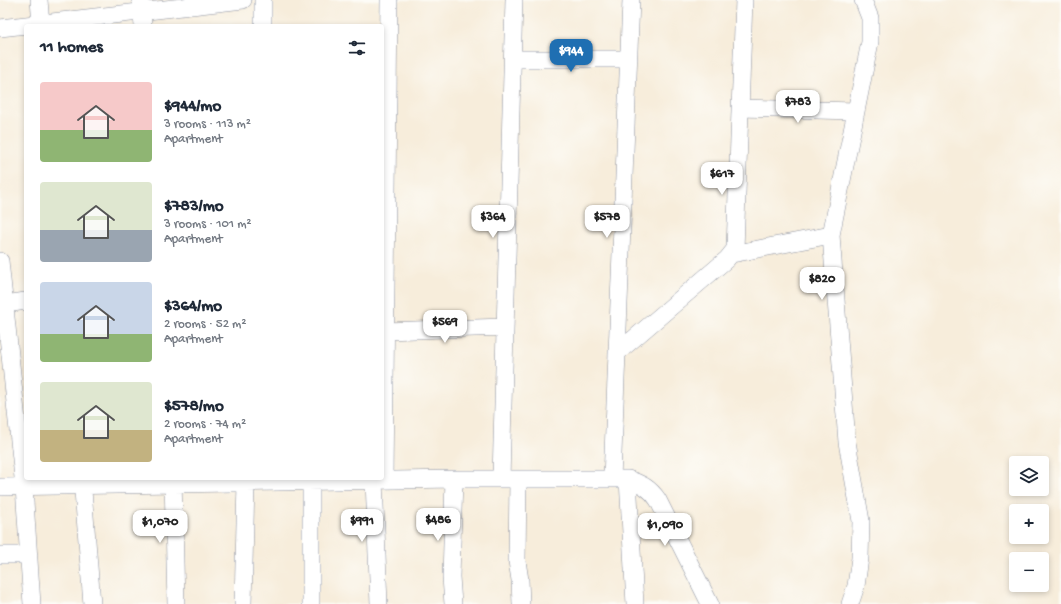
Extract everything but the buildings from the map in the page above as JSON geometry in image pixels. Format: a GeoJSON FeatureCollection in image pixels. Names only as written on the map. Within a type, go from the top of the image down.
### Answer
{"type":"FeatureCollection","features":[{"type":"Feature","properties":{"kind":"street"},"geometry":{"type":"LineString","coordinates":[[39,0],[41,24],[243,0]]}},
{"type":"Feature","properties":{"kind":"street"},"geometry":{"type":"LineString","coordinates":[[263,0],[263,24]]}},
{"type":"Feature","properties":{"kind":"street"},"geometry":{"type":"LineString","coordinates":[[384,356],[389,0]]}},
{"type":"Feature","properties":{"kind":"street"},"geometry":{"type":"LineString","coordinates":[[501,479],[514,0]]}},
{"type":"Feature","properties":{"kind":"street"},"geometry":{"type":"LineString","coordinates":[[631,0],[617,352],[620,480],[635,604]]}},
{"type":"Feature","properties":{"kind":"street"},"geometry":{"type":"LineString","coordinates":[[617,352],[732,254],[735,249],[744,0]]}},
{"type":"Feature","properties":{"kind":"street"},"geometry":{"type":"LineString","coordinates":[[850,604],[856,586],[860,558],[861,521],[847,442],[831,235],[870,42],[870,18],[863,0]]}},
{"type":"Feature","properties":{"kind":"street"},"geometry":{"type":"LineString","coordinates":[[0,28],[24,26]]}},
{"type":"Feature","properties":{"kind":"street"},"geometry":{"type":"LineString","coordinates":[[513,59],[629,59]]}},
{"type":"Feature","properties":{"kind":"street"},"geometry":{"type":"LineString","coordinates":[[740,108],[856,111]]}},
{"type":"Feature","properties":{"kind":"street"},"geometry":{"type":"LineString","coordinates":[[732,254],[831,235]]}},
{"type":"Feature","properties":{"kind":"street"},"geometry":{"type":"LineString","coordinates":[[0,261],[5,304],[7,393],[24,487],[32,604]]}},
{"type":"Feature","properties":{"kind":"street"},"geometry":{"type":"LineString","coordinates":[[5,304],[24,301]]}},
{"type":"Feature","properties":{"kind":"street"},"geometry":{"type":"LineString","coordinates":[[385,331],[505,327]]}},
{"type":"Feature","properties":{"kind":"street"},"geometry":{"type":"LineString","coordinates":[[453,604],[452,577],[454,479]]}},
{"type":"Feature","properties":{"kind":"street"},"geometry":{"type":"LineString","coordinates":[[518,479],[517,562],[520,580],[521,604]]}},
{"type":"Feature","properties":{"kind":"street"},"geometry":{"type":"LineString","coordinates":[[311,480],[311,604]]}},
{"type":"Feature","properties":{"kind":"street"},"geometry":{"type":"LineString","coordinates":[[0,487],[24,487],[83,482],[172,481],[246,483],[311,480],[379,480],[379,604]]}},
{"type":"Feature","properties":{"kind":"street"},"geometry":{"type":"LineString","coordinates":[[384,480],[620,480],[642,484],[651,490],[710,604]]}},
{"type":"Feature","properties":{"kind":"street"},"geometry":{"type":"LineString","coordinates":[[172,481],[176,604]]}},
{"type":"Feature","properties":{"kind":"street"},"geometry":{"type":"LineString","coordinates":[[83,482],[92,604]]}},
{"type":"Feature","properties":{"kind":"street"},"geometry":{"type":"LineString","coordinates":[[243,604],[246,483]]}},
{"type":"Feature","properties":{"kind":"street"},"geometry":{"type":"LineString","coordinates":[[0,555],[29,555]]}}]}
